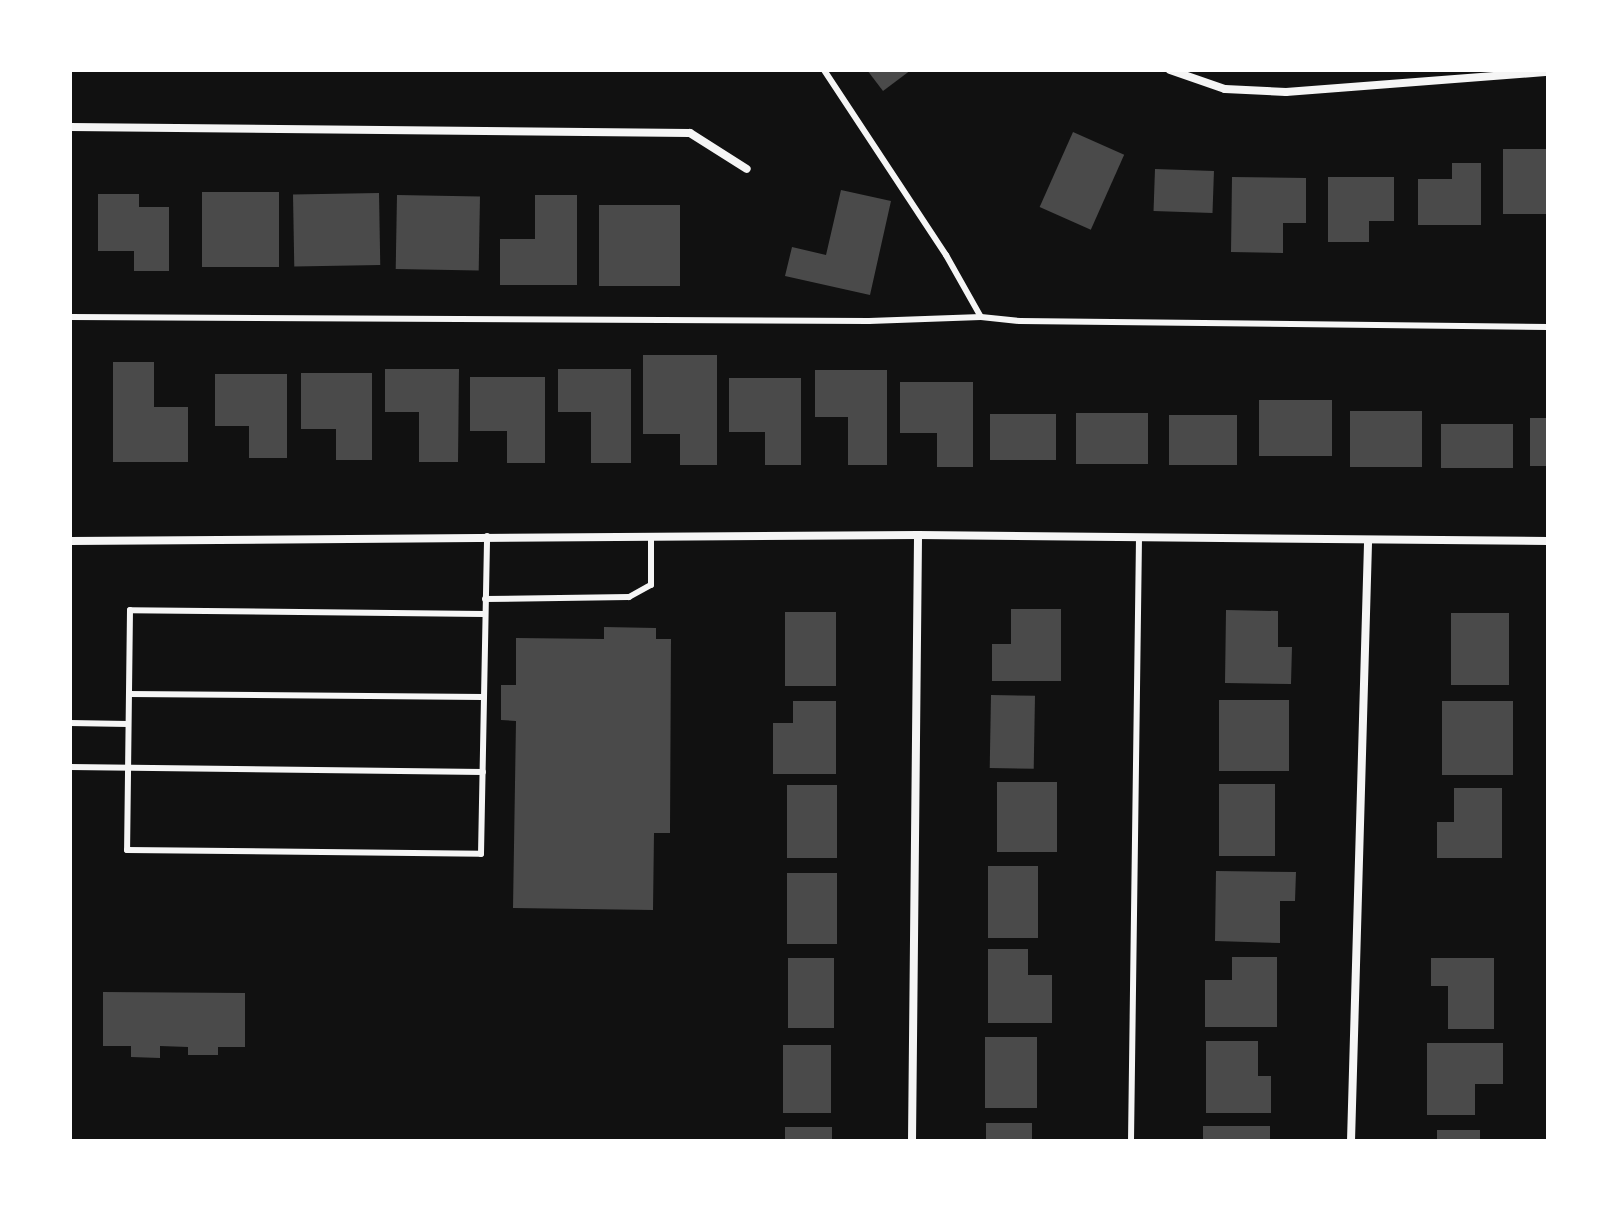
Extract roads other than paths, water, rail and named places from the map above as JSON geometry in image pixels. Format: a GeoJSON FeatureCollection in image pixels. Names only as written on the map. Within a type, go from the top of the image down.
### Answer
{"type":"FeatureCollection","features":[{"type":"Feature","properties":{"kind":"street"},"geometry":{"type":"LineString","coordinates":[[1170,70],[1225,89],[1286,92],[1548,72]]}},
{"type":"Feature","properties":{"kind":"street"},"geometry":{"type":"LineString","coordinates":[[70,127],[690,133],[747,169]]}},
{"type":"Feature","properties":{"kind":"street"},"geometry":{"type":"LineString","coordinates":[[912,1141],[918,535]]}},
{"type":"Feature","properties":{"kind":"street"},"geometry":{"type":"LineString","coordinates":[[70,541],[918,535],[1368,542],[1548,541]]}},
{"type":"Feature","properties":{"kind":"street"},"geometry":{"type":"LineString","coordinates":[[1351,1141],[1368,542]]}},
{"type":"Feature","properties":{"kind":"lane"},"geometry":{"type":"LineString","coordinates":[[824,70],[938,242],[981,317]]}},
{"type":"Feature","properties":{"kind":"lane"},"geometry":{"type":"LineString","coordinates":[[70,317],[869,321],[981,317],[1020,321],[1548,327]]}},
{"type":"Feature","properties":{"kind":"lane"},"geometry":{"type":"LineString","coordinates":[[484,614],[130,610],[127,850],[481,854],[487,536]]}},
{"type":"Feature","properties":{"kind":"lane"},"geometry":{"type":"LineString","coordinates":[[485,599],[629,597],[651,585],[651,536]]}},
{"type":"Feature","properties":{"kind":"lane"},"geometry":{"type":"LineString","coordinates":[[1131,1141],[1139,538]]}},
{"type":"Feature","properties":{"kind":"lane"},"geometry":{"type":"LineString","coordinates":[[129,694],[483,697]]}},
{"type":"Feature","properties":{"kind":"lane"},"geometry":{"type":"LineString","coordinates":[[70,723],[128,724]]}},
{"type":"Feature","properties":{"kind":"lane"},"geometry":{"type":"LineString","coordinates":[[70,767],[483,772]]}}]}
